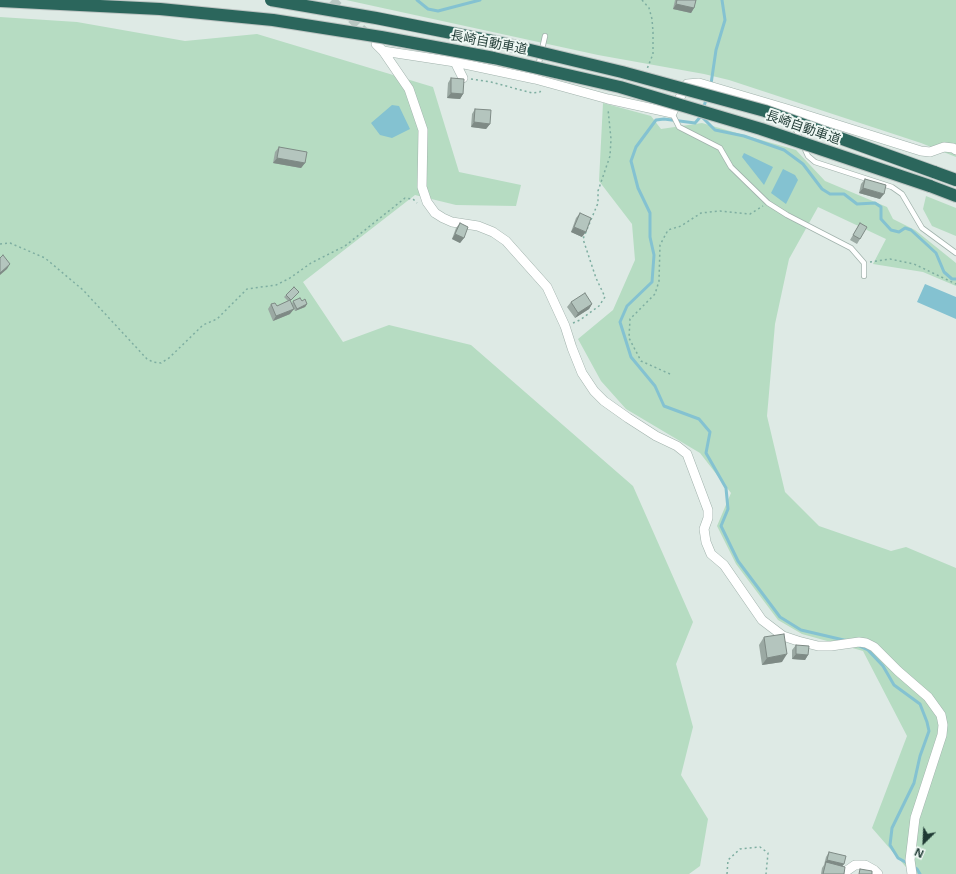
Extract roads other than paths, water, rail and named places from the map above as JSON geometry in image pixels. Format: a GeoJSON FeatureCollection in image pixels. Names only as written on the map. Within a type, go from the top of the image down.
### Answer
{"type":"FeatureCollection","features":[{"type":"Feature","properties":{"kind":"highway","name":"長崎自動車道"},"geometry":{"type":"LineString","coordinates":[[271,0],[376,18],[497,42],[622,72],[765,111],[956,180]]}},
{"type":"Feature","properties":{"kind":"highway","name":"長崎自動車道"},"geometry":{"type":"LineString","coordinates":[[0,1],[160,9],[273,20],[381,37],[494,58],[635,91],[761,129],[956,196]]}},
{"type":"Feature","properties":{"kind":"street"},"geometry":{"type":"LineString","coordinates":[[376,44],[383,51],[409,89],[423,130],[422,187],[427,202],[435,213],[443,218],[452,222],[478,226],[493,232],[506,241],[547,287],[565,326],[582,373],[594,391],[604,401],[628,418],[687,454],[708,510],[708,518],[704,530],[706,542],[711,554],[724,565],[762,620],[783,636],[818,646],[831,646],[859,642],[866,643],[874,647],[898,671],[928,697],[941,715],[943,725],[942,735],[915,818],[910,860],[911,872]]}},
{"type":"Feature","properties":{"kind":"street"},"geometry":{"type":"LineString","coordinates":[[383,51],[455,62],[536,79],[608,99],[672,113],[687,84],[699,83],[718,87],[920,152],[930,152],[944,147],[953,148],[956,150]]}},
{"type":"Feature","properties":{"kind":"street"},"geometry":{"type":"LineString","coordinates":[[455,62],[463,78]]}},
{"type":"Feature","properties":{"kind":"street"},"geometry":{"type":"LineString","coordinates":[[845,874],[855,865],[865,865],[878,874]]}},
{"type":"Feature","properties":{"kind":"lane"},"geometry":{"type":"LineString","coordinates":[[536,79],[545,36]]}},
{"type":"Feature","properties":{"kind":"lane"},"geometry":{"type":"LineString","coordinates":[[787,109],[808,156],[815,162],[892,187],[902,194],[922,228],[956,254]]}},
{"type":"Feature","properties":{"kind":"lane"},"geometry":{"type":"LineString","coordinates":[[672,113],[679,127],[720,148],[731,167],[768,203],[787,215],[851,248],[864,263],[864,276]]}},
{"type":"Feature","properties":{"kind":"water"},"geometry":{"type":"Polygon","coordinates":[[[392,105],[399,106],[410,129],[392,138],[380,135],[371,123],[392,105]]]}},
{"type":"Feature","properties":{"kind":"water"},"geometry":{"type":"Polygon","coordinates":[[[744,153],[773,167],[764,185],[742,157],[744,153]]]}},
{"type":"Feature","properties":{"kind":"water"},"geometry":{"type":"Polygon","coordinates":[[[783,169],[795,175],[798,180],[786,204],[771,193],[783,169]]]}},
{"type":"Feature","properties":{"kind":"water"},"geometry":{"type":"Polygon","coordinates":[[[925,284],[956,297],[956,319],[917,302],[925,284]]]}},
{"type":"Feature","properties":{"kind":"waterway"},"geometry":{"type":"LineString","coordinates":[[417,0],[428,9],[438,11],[480,0]]}},
{"type":"Feature","properties":{"kind":"waterway"},"geometry":{"type":"LineString","coordinates":[[711,84],[716,50],[725,20],[722,0]]}},
{"type":"Feature","properties":{"kind":"waterway"},"geometry":{"type":"LineString","coordinates":[[703,109],[707,97]]}},
{"type":"Feature","properties":{"kind":"waterway"},"geometry":{"type":"LineString","coordinates":[[702,115],[695,123],[664,119],[656,120],[636,147],[631,161],[638,188],[650,213],[650,237],[654,255],[652,282],[627,306],[620,322],[631,357],[655,386],[664,406],[699,419],[710,432],[706,453],[726,488],[728,509],[721,526],[738,561],[780,617],[801,630],[848,641]]}},
{"type":"Feature","properties":{"kind":"waterway"},"geometry":{"type":"LineString","coordinates":[[701,116],[715,130],[744,136],[784,150],[803,164],[822,189],[830,194],[844,194],[857,204],[875,203],[881,207],[881,219],[891,230],[899,232],[905,228],[911,230],[936,253],[944,272],[952,279],[956,279]]}},
{"type":"Feature","properties":{"kind":"waterway"},"geometry":{"type":"LineString","coordinates":[[857,645],[868,650],[883,666],[894,685],[920,704],[927,722],[929,731],[920,756],[914,783],[892,828],[890,845],[898,858],[909,864]]}},
{"type":"Feature","properties":{"kind":"waterway"},"geometry":{"type":"LineString","coordinates":[[914,867],[920,874]]}},
{"type":"Feature","properties":{"kind":"tunnel"},"geometry":{"type":"LineString","coordinates":[[332,0],[370,37]]}}]}
